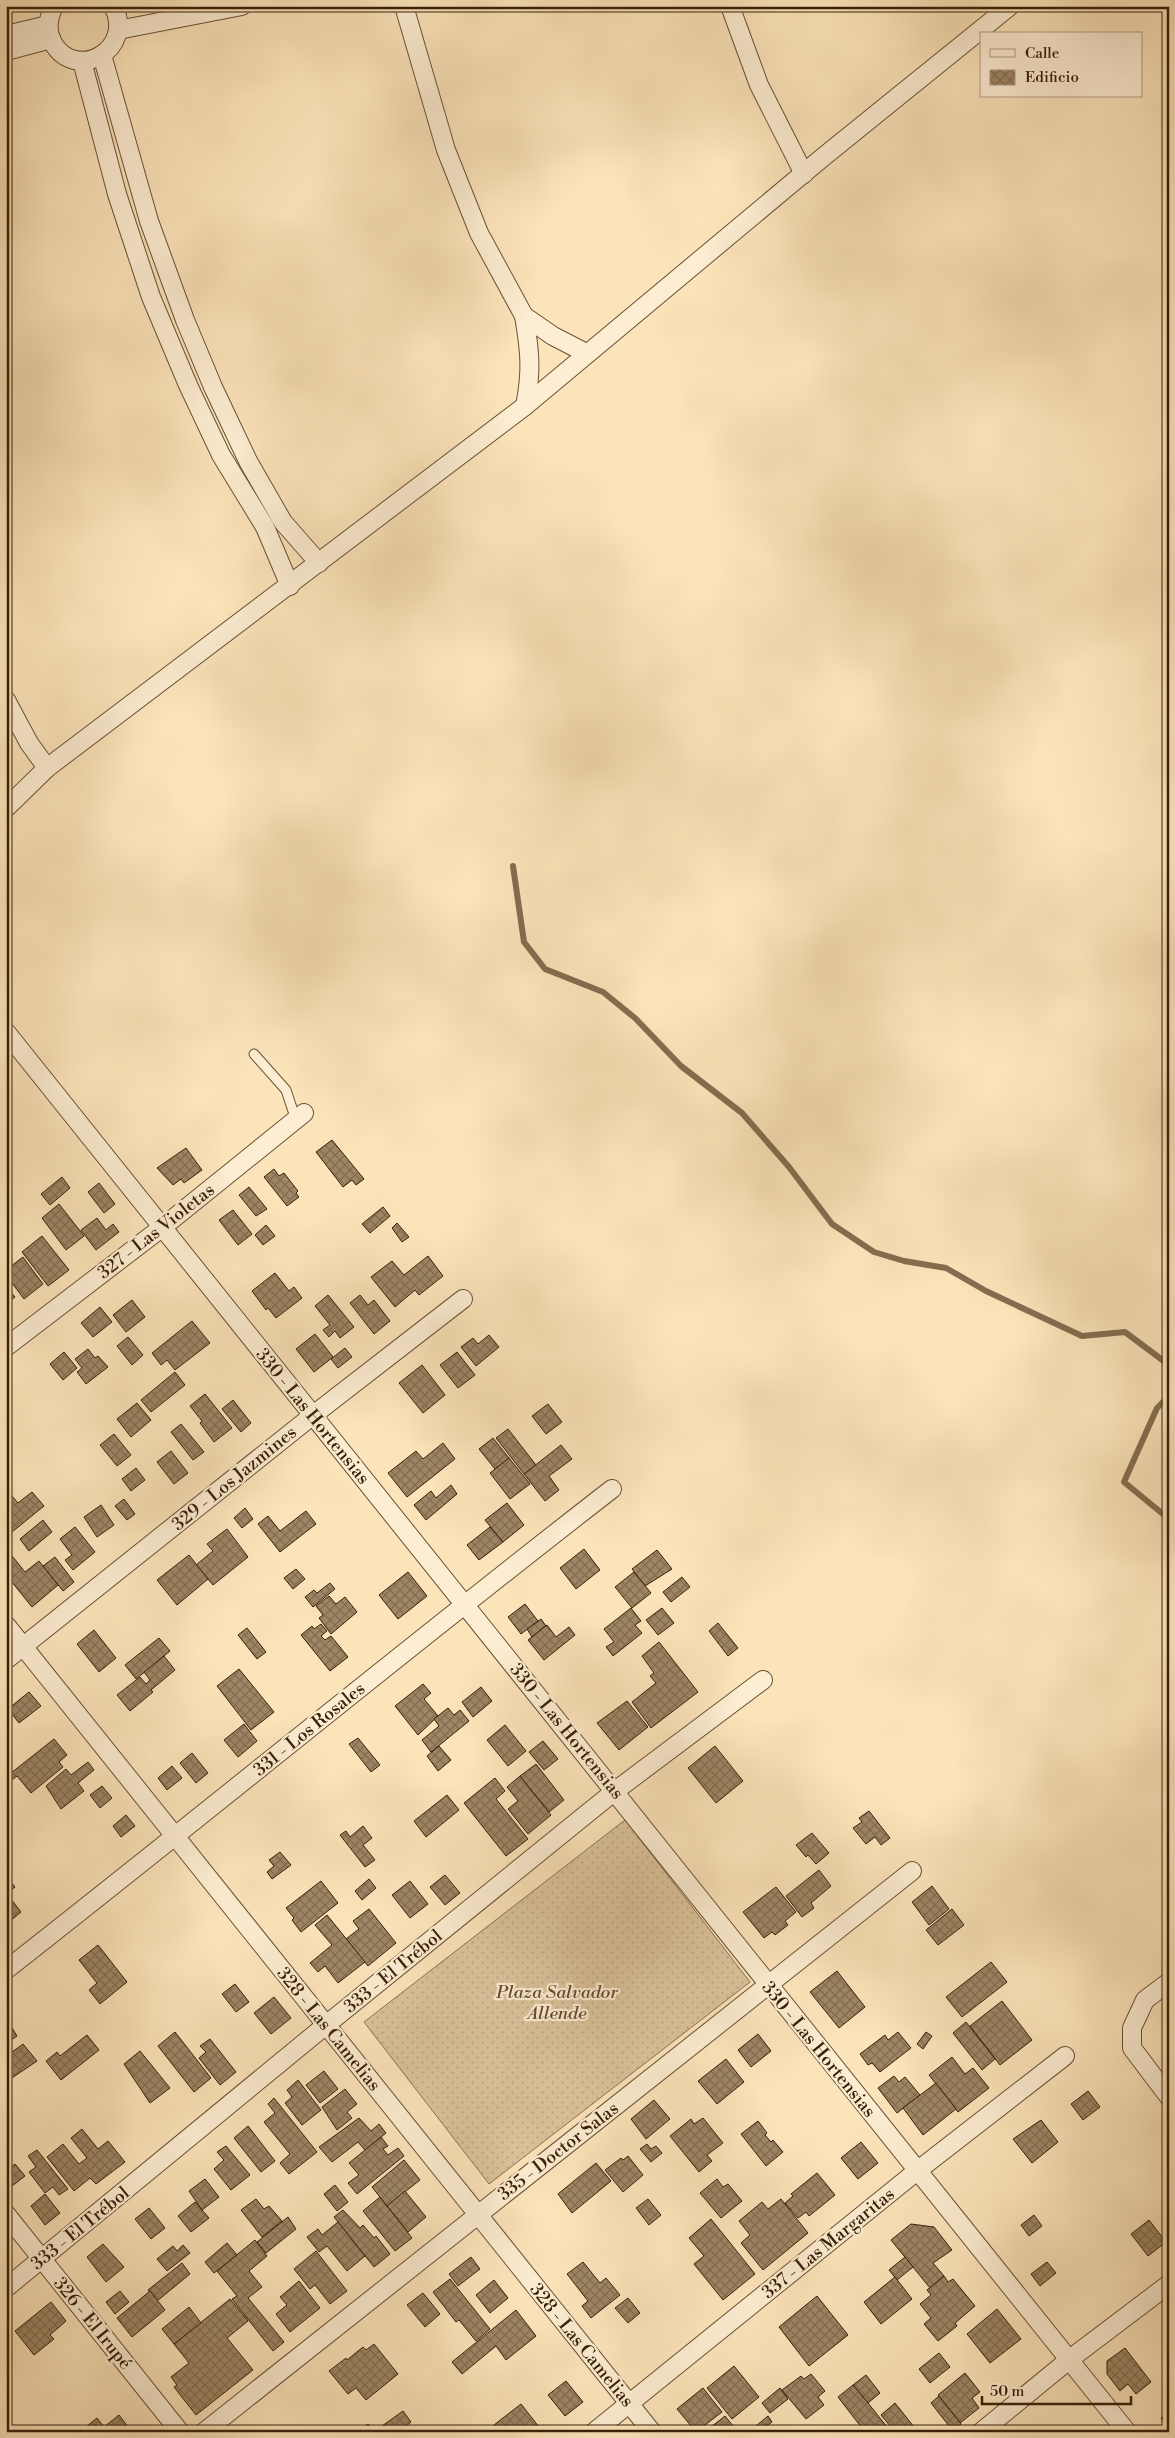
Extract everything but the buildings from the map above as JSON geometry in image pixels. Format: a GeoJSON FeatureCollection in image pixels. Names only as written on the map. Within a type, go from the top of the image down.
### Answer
{"type":"FeatureCollection","features":[{"type":"Feature","properties":{"kind":"street"},"geometry":{"type":"LineString","coordinates":[[54,6],[49,32],[63,55],[82,61],[102,55],[110,48],[118,30],[118,21],[113,6]]}},
{"type":"Feature","properties":{"kind":"street"},"geometry":{"type":"LineString","coordinates":[[118,30],[242,6]]}},
{"type":"Feature","properties":{"kind":"street"},"geometry":{"type":"LineString","coordinates":[[404,6],[419,65],[450,159],[479,233],[524,316],[531,359],[530,381],[525,406]]}},
{"type":"Feature","properties":{"kind":"street"},"geometry":{"type":"LineString","coordinates":[[730,6],[759,85],[804,174]]}},
{"type":"Feature","properties":{"kind":"street"},"geometry":{"type":"LineString","coordinates":[[6,808],[48,768],[525,406],[586,353],[1010,6]]}},
{"type":"Feature","properties":{"kind":"street"},"geometry":{"type":"LineString","coordinates":[[6,35],[49,32]]}},
{"type":"Feature","properties":{"kind":"street"},"geometry":{"type":"LineString","coordinates":[[6,51],[49,32]]}},
{"type":"Feature","properties":{"kind":"street"},"geometry":{"type":"LineString","coordinates":[[102,55],[149,221],[185,320],[210,379],[248,461],[283,522],[319,563]]}},
{"type":"Feature","properties":{"kind":"street"},"geometry":{"type":"LineString","coordinates":[[82,61],[118,194],[150,297],[188,385],[222,455],[265,527],[290,586]]}},
{"type":"Feature","properties":{"kind":"street"},"geometry":{"type":"LineString","coordinates":[[524,316],[553,336],[586,353]]}},
{"type":"Feature","properties":{"kind":"street"},"geometry":{"type":"LineString","coordinates":[[6,700],[29,743],[48,768]]}},
{"type":"Feature","properties":{"kind":"street","name":"330 - Las Hortensias"},"geometry":{"type":"LineString","coordinates":[[6,1031],[164,1226],[312,1416],[615,1791],[917,2172],[1070,2359],[1127,2432]]}},
{"type":"Feature","properties":{"kind":"street","name":"327 - Las Violetas"},"geometry":{"type":"LineString","coordinates":[[6,1347],[164,1226],[300,1116]]}},
{"type":"Feature","properties":{"kind":"street","name":"329 - Los Jazmines"},"geometry":{"type":"LineString","coordinates":[[6,1660],[312,1416],[463,1299]]}},
{"type":"Feature","properties":{"kind":"street","name":"331 - Los Rosales"},"geometry":{"type":"LineString","coordinates":[[6,1970],[176,1837],[464,1603],[612,1489]]}},
{"type":"Feature","properties":{"kind":"street","name":"328 - Las Camelias"},"geometry":{"type":"LineString","coordinates":[[6,1625],[652,2432]]}},
{"type":"Feature","properties":{"kind":"street","name":"333 - El Trébol"},"geometry":{"type":"LineString","coordinates":[[6,2288],[615,1791],[763,1680]]}},
{"type":"Feature","properties":{"kind":"street","name":"335 - Doctor Salas"},"geometry":{"type":"LineString","coordinates":[[204,2432],[912,1871]]}},
{"type":"Feature","properties":{"kind":"street"},"geometry":{"type":"LineString","coordinates":[[1169,1982],[1145,2000],[1132,2028],[1132,2048],[1169,2097]]}},
{"type":"Feature","properties":{"kind":"street","name":"337 - Las Margaritas"},"geometry":{"type":"LineString","coordinates":[[594,2432],[917,2172],[1065,2056]]}},
{"type":"Feature","properties":{"kind":"street","name":"326 - El Irupé"},"geometry":{"type":"LineString","coordinates":[[6,2214],[180,2432]]}},
{"type":"Feature","properties":{"kind":"street"},"geometry":{"type":"LineString","coordinates":[[981,2432],[1070,2359],[1169,2284]]}},
{"type":"Feature","properties":{"kind":"lane"},"geometry":{"type":"LineString","coordinates":[[254,1054],[286,1090],[300,1116]]}},
{"type":"Feature","properties":{"kind":"green space","name":"Plaza Salvador Allende"},"geometry":{"type":"Polygon","coordinates":[[[625,1820],[750,1982],[489,2184],[364,2022],[625,1820]]]}},
{"type":"Feature","properties":{"kind":"waterway"},"geometry":{"type":"LineString","coordinates":[[513,866],[524,942],[545,969],[603,992],[635,1018],[681,1066],[742,1113],[789,1167],[832,1224],[874,1252],[904,1261],[946,1268],[986,1291],[1082,1336],[1125,1332],[1169,1365]]}},
{"type":"Feature","properties":{"kind":"waterway"},"geometry":{"type":"LineString","coordinates":[[1169,1396],[1157,1408],[1124,1482],[1169,1519]]}}]}
